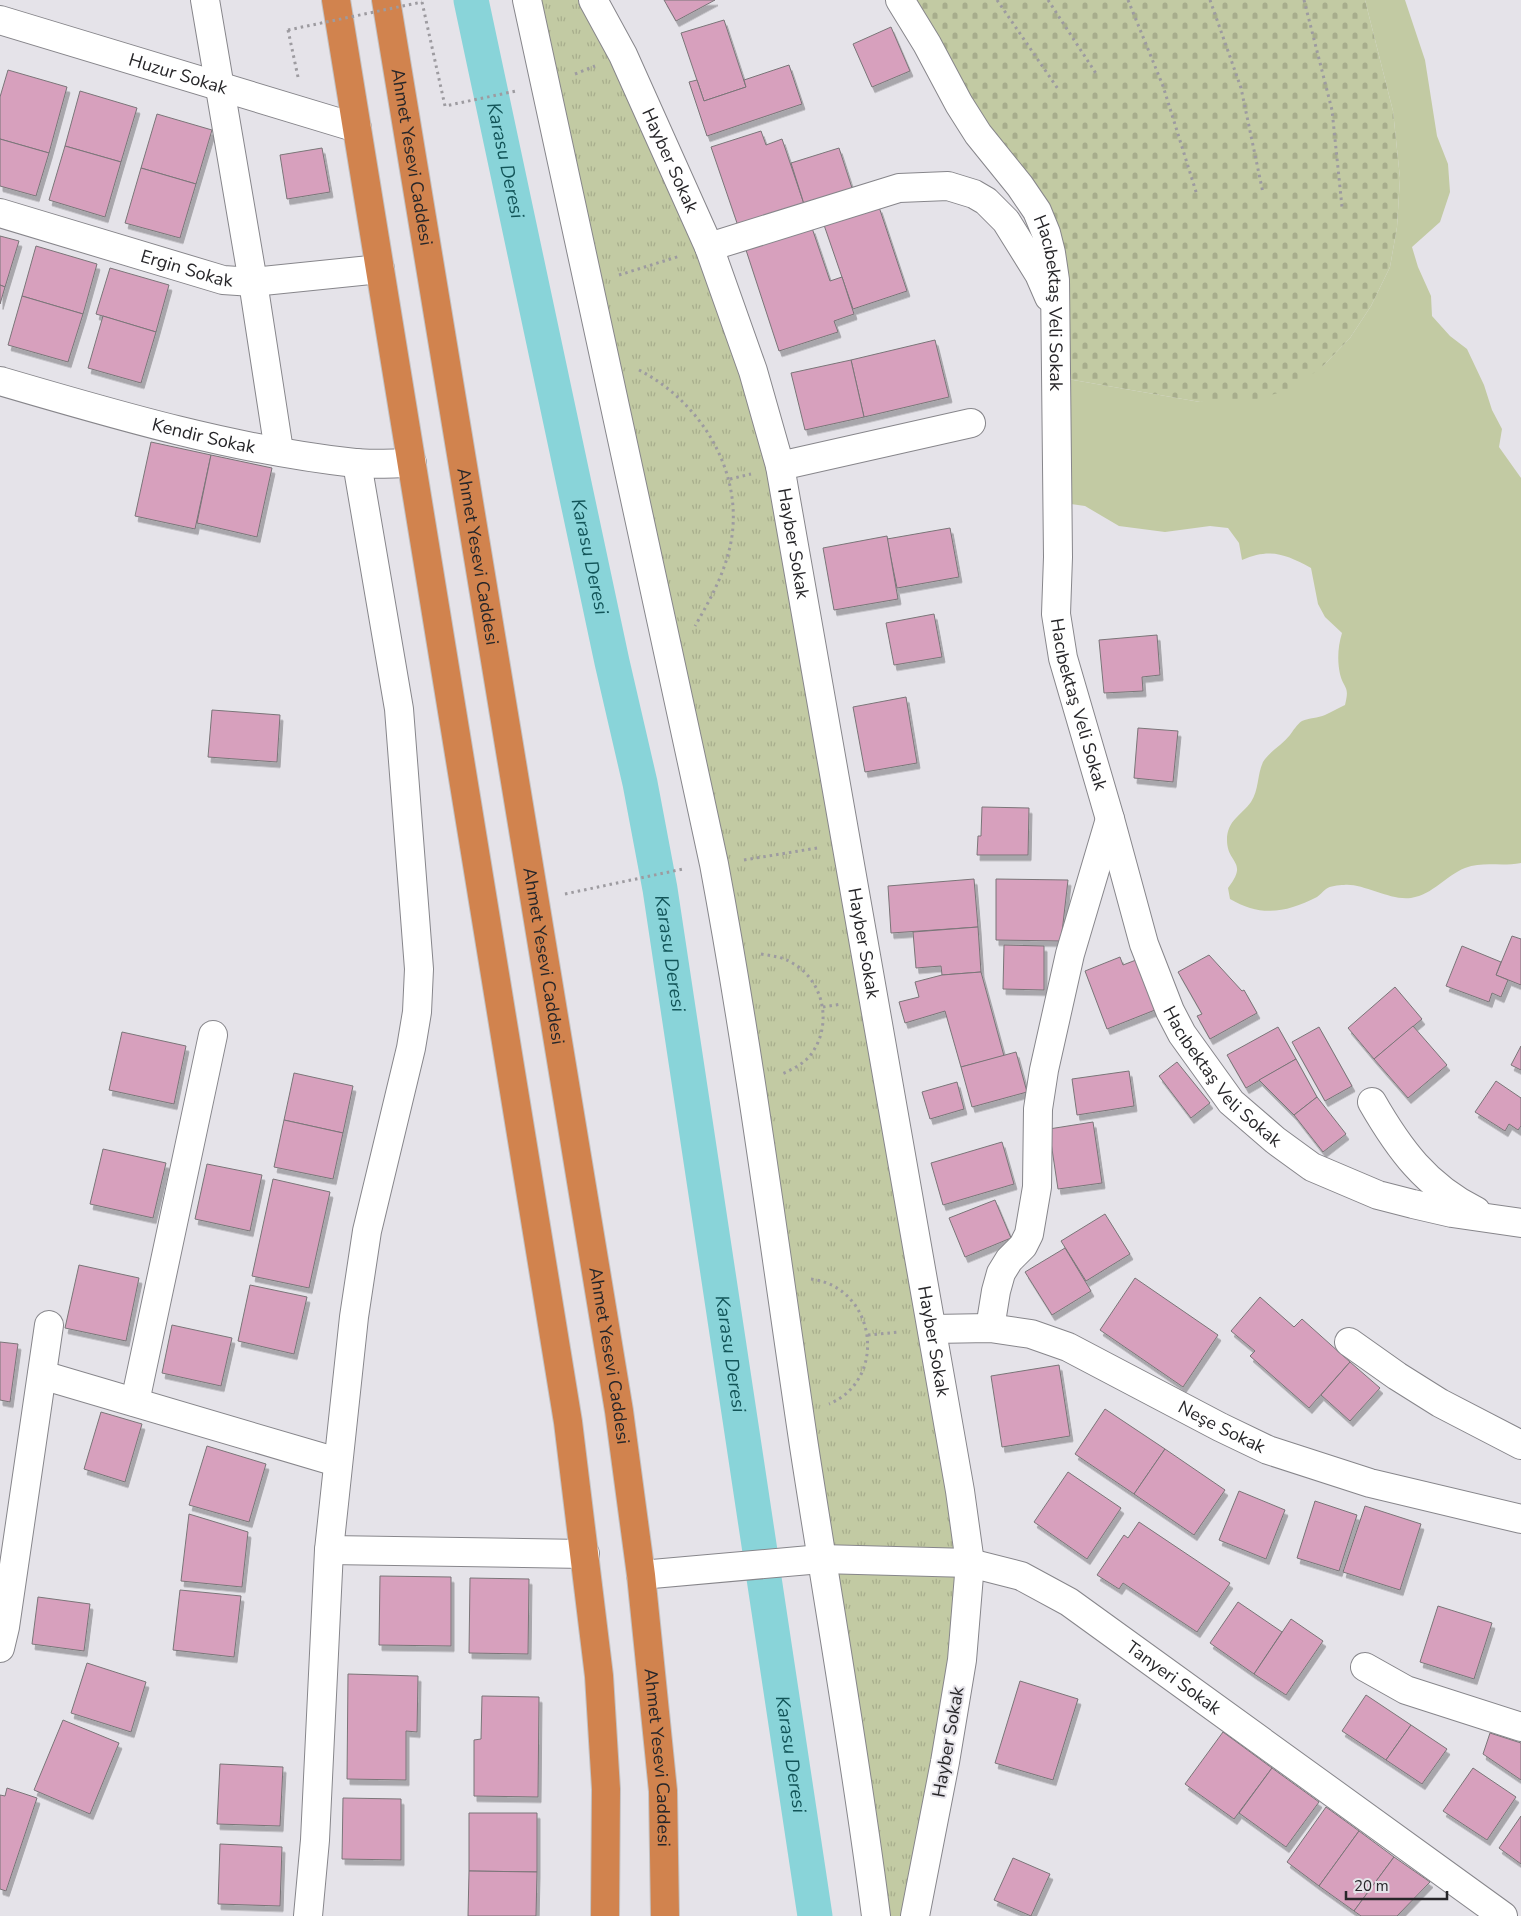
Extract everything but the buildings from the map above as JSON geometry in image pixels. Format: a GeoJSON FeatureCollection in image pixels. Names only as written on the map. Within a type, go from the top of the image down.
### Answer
{"type":"FeatureCollection","features":[{"type":"Feature","properties":{"kind":"highway"},"geometry":{"type":"LineString","coordinates":[[336,0],[568,1422],[599,1676],[606,1789],[605,1916]]}},
{"type":"Feature","properties":{"kind":"highway","name":"Ahmet Yesevi Caddesi"},"geometry":{"type":"LineString","coordinates":[[386,0],[618,1411],[641,1575],[663,1791],[665,1916]]}},
{"type":"Feature","properties":{"kind":"street"},"geometry":{"type":"LineString","coordinates":[[206,0],[279,452]]}},
{"type":"Feature","properties":{"kind":"street"},"geometry":{"type":"LineString","coordinates":[[527,0],[669,657],[701,866],[732,959],[752,1080],[799,1410],[811,1560],[865,1830],[876,1916]]}},
{"type":"Feature","properties":{"kind":"street","name":"Hayber Sokak"},"geometry":{"type":"LineString","coordinates":[[593,0],[623,55],[709,247],[753,371],[780,466],[932,1329],[970,1563],[962,1660],[945,1762],[915,1916]]}},
{"type":"Feature","properties":{"kind":"street","name":"Hacıbektaş Veli Sokak"},"geometry":{"type":"LineString","coordinates":[[900,0],[928,44],[959,104],[978,134],[1037,210],[1046,233],[1055,280],[1058,557],[1056,614],[1063,658],[1144,944],[1170,1011],[1182,1034],[1231,1102],[1275,1140],[1312,1167],[1378,1195],[1452,1213],[1521,1223]]}},
{"type":"Feature","properties":{"kind":"street","name":"Huzur Sokak"},"geometry":{"type":"LineString","coordinates":[[0,20],[357,128]]}},
{"type":"Feature","properties":{"kind":"street"},"geometry":{"type":"LineString","coordinates":[[709,247],[899,188],[948,186],[974,194],[986,201],[1006,221],[1039,274],[1055,310]]}},
{"type":"Feature","properties":{"kind":"street","name":"Ergin Sokak"},"geometry":{"type":"LineString","coordinates":[[0,213],[223,280],[252,282],[380,269]]}},
{"type":"Feature","properties":{"kind":"street","name":"Kendir Sokak"},"geometry":{"type":"LineString","coordinates":[[0,381],[134,420],[279,452],[357,463],[412,462]]}},
{"type":"Feature","properties":{"kind":"street"},"geometry":{"type":"LineString","coordinates":[[780,466],[971,423]]}},
{"type":"Feature","properties":{"kind":"street"},"geometry":{"type":"LineString","coordinates":[[308,1916],[315,1840],[330,1550],[337,1462],[354,1317],[367,1231],[411,1048],[417,1012],[419,969],[398,709],[357,463]]}},
{"type":"Feature","properties":{"kind":"street"},"geometry":{"type":"LineString","coordinates":[[990,1328],[1001,1273],[1023,1246],[1029,1234],[1037,1187],[1038,1109],[1044,1070],[1070,954],[1110,819]]}},
{"type":"Feature","properties":{"kind":"street"},"geometry":{"type":"LineString","coordinates":[[136,1402],[213,1035]]}},
{"type":"Feature","properties":{"kind":"street"},"geometry":{"type":"LineString","coordinates":[[1372,1102],[1391,1136],[1413,1163],[1437,1187],[1462,1204],[1492,1220]]}},
{"type":"Feature","properties":{"kind":"street"},"geometry":{"type":"LineString","coordinates":[[0,1648],[5,1627],[10,1521],[42,1375],[49,1325]]}},
{"type":"Feature","properties":{"kind":"street","name":"Neşe Sokak"},"geometry":{"type":"LineString","coordinates":[[932,1329],[990,1328],[1031,1334],[1068,1347],[1220,1427],[1268,1450],[1370,1483],[1521,1519]]}},
{"type":"Feature","properties":{"kind":"street"},"geometry":{"type":"LineString","coordinates":[[1349,1342],[1397,1376],[1433,1398],[1521,1445]]}},
{"type":"Feature","properties":{"kind":"street"},"geometry":{"type":"LineString","coordinates":[[42,1375],[337,1462]]}},
{"type":"Feature","properties":{"kind":"street"},"geometry":{"type":"LineString","coordinates":[[330,1550],[585,1554]]}},
{"type":"Feature","properties":{"kind":"street","name":"Tanyeri Sokak"},"geometry":{"type":"LineString","coordinates":[[641,1575],[811,1560],[970,1563],[1021,1576],[1069,1602],[1503,1916]]}},
{"type":"Feature","properties":{"kind":"street"},"geometry":{"type":"LineString","coordinates":[[1365,1667],[1406,1690],[1521,1727]]}},
{"type":"Feature","properties":{"kind":"path"},"geometry":{"type":"LineString","coordinates":[[997,0],[1058,89]]}},
{"type":"Feature","properties":{"kind":"path"},"geometry":{"type":"LineString","coordinates":[[1048,0],[1097,75]]}},
{"type":"Feature","properties":{"kind":"path"},"geometry":{"type":"LineString","coordinates":[[1128,0],[1163,86],[1197,195]]}},
{"type":"Feature","properties":{"kind":"path"},"geometry":{"type":"LineString","coordinates":[[1210,0],[1241,88],[1263,193]]}},
{"type":"Feature","properties":{"kind":"path"},"geometry":{"type":"LineString","coordinates":[[1304,0],[1332,110],[1342,207]]}},
{"type":"Feature","properties":{"kind":"path"},"geometry":{"type":"LineString","coordinates":[[293,54],[288,30],[422,2],[444,106],[517,91]]}},
{"type":"Feature","properties":{"kind":"path"},"geometry":{"type":"LineString","coordinates":[[588,284],[709,247]]}},
{"type":"Feature","properties":{"kind":"path"},"geometry":{"type":"LineString","coordinates":[[604,356],[629,364],[656,378],[680,399],[716,444],[730,479],[734,512],[731,543],[723,572],[711,598],[691,632],[669,657]]}},
{"type":"Feature","properties":{"kind":"path"},"geometry":{"type":"LineString","coordinates":[[535,901],[701,866],[846,844]]}},
{"type":"Feature","properties":{"kind":"path"},"geometry":{"type":"LineString","coordinates":[[732,959],[760,954],[778,956],[794,964],[808,975],[818,990],[823,1008],[823,1026],[818,1043],[808,1058],[793,1069],[777,1076],[752,1080]]}},
{"type":"Feature","properties":{"kind":"path"},"geometry":{"type":"LineString","coordinates":[[781,1280],[800,1277],[820,1280],[838,1288],[852,1300],[863,1316],[868,1335],[868,1354],[862,1373],[851,1389],[836,1401],[818,1408],[799,1410]]}},
{"type":"Feature","properties":{"kind":"green space"},"geometry":{"type":"Polygon","coordinates":[[[527,0],[593,0],[753,371],[970,1563],[915,1916],[876,1916],[752,1081],[527,0]]]}},
{"type":"Feature","properties":{"kind":"green space"},"geometry":{"type":"Polygon","coordinates":[[[900,0],[1365,0],[1393,111],[1400,178],[1397,227],[1390,267],[1371,306],[1350,338],[1323,366],[1292,389],[1257,399],[1200,402],[1056,377],[1051,253],[900,0]]]}},
{"type":"Feature","properties":{"kind":"green space"},"geometry":{"type":"Polygon","coordinates":[[[1365,0],[1405,0],[1425,60],[1437,136],[1448,164],[1450,192],[1440,222],[1412,247],[1418,267],[1431,296],[1432,316],[1450,336],[1467,349],[1484,385],[1492,410],[1502,429],[1499,447],[1521,478],[1521,863],[1479,865],[1465,868],[1426,893],[1411,898],[1394,897],[1351,885],[1339,885],[1328,888],[1317,897],[1295,907],[1273,911],[1252,909],[1230,899],[1228,888],[1237,872],[1237,867],[1228,848],[1229,827],[1254,797],[1261,767],[1269,755],[1287,739],[1302,721],[1325,715],[1345,705],[1347,691],[1340,674],[1338,658],[1342,633],[1325,617],[1318,604],[1311,568],[1277,554],[1261,554],[1242,560],[1239,543],[1228,528],[1210,526],[1165,532],[1119,526],[1085,506],[1057,502],[1056,377],[1200,402],[1323,366],[1350,338],[1371,306],[1390,267],[1397,227],[1400,178],[1393,111],[1365,0]]]}},
{"type":"Feature","properties":{"kind":"waterway","name":"Karasu Deresi"},"geometry":{"type":"LineString","coordinates":[[471,0],[612,662],[640,783],[660,889],[815,1916]]}}]}
